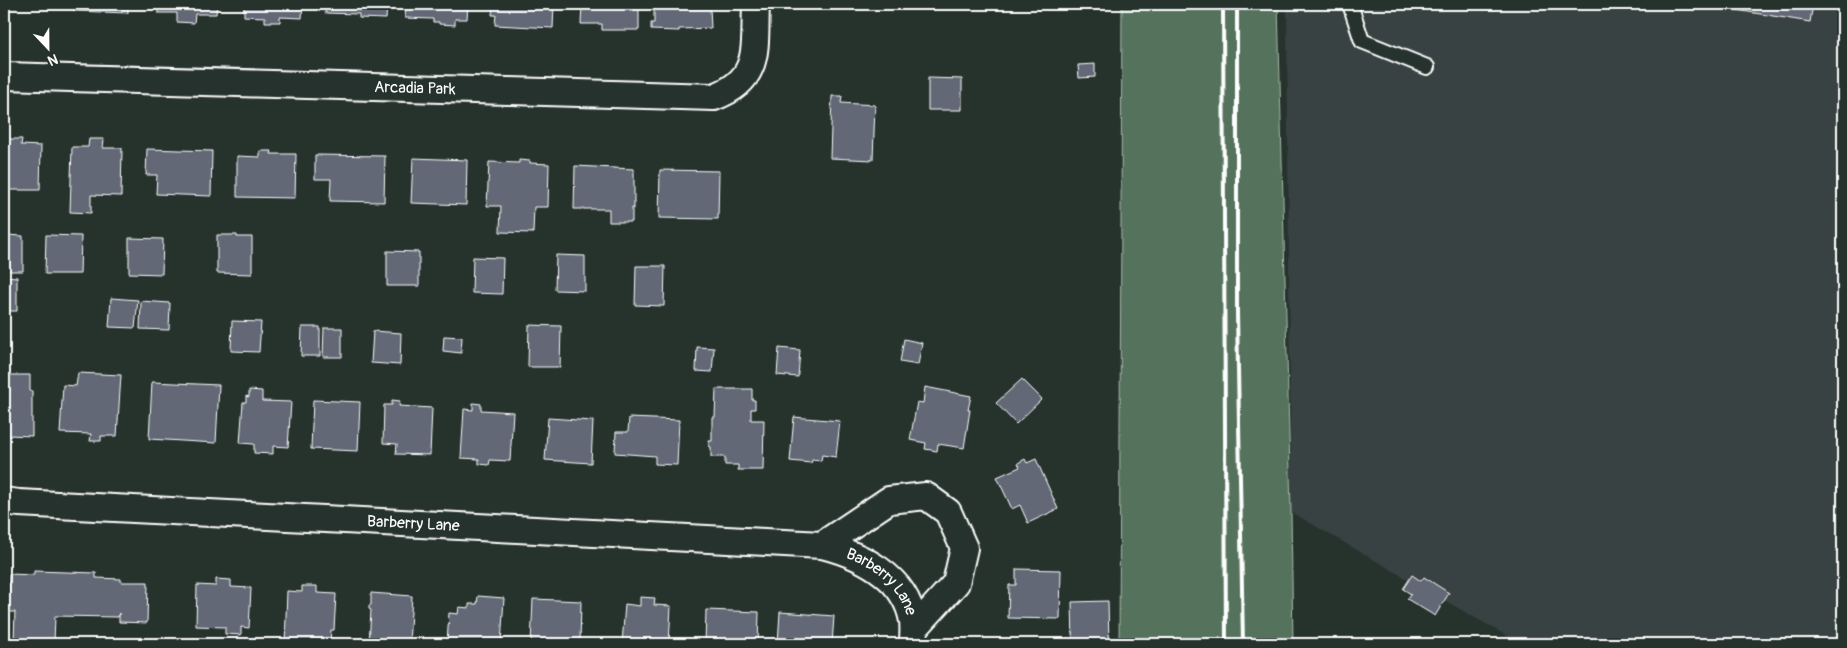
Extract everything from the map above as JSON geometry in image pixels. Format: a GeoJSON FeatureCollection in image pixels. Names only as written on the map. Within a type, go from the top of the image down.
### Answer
{"type":"FeatureCollection","features":[{"type":"Feature","properties":{"kind":"street","name":"Arcadia Park"},"geometry":{"type":"LineString","coordinates":[[4,76],[714,98],[730,92],[739,84],[751,66],[754,57],[756,4]]}},
{"type":"Feature","properties":{"kind":"street","name":"Barberry Lane"},"geometry":{"type":"LineString","coordinates":[[822,545],[889,500],[926,496],[948,512],[964,548],[956,583],[913,637]]}},
{"type":"Feature","properties":{"kind":"street","name":"Barberry Lane"},"geometry":{"type":"LineString","coordinates":[[4,500],[19,503],[822,545],[863,559],[887,576],[900,591],[908,607],[913,620],[913,637]]}},
{"type":"Feature","properties":{"kind":"lane"},"geometry":{"type":"LineString","coordinates":[[1350,4],[1362,42],[1426,67]]}},
{"type":"Feature","properties":{"kind":"shaded area"},"geometry":{"type":"Polygon","coordinates":[[[1287,4],[1843,4],[1843,644],[1521,644],[1291,512],[1287,4]]]}},
{"type":"Feature","properties":{"kind":"green space"},"geometry":{"type":"Polygon","coordinates":[[[1122,4],[1278,4],[1293,644],[1119,644],[1122,4]]]}},
{"type":"Feature","properties":{"kind":"building"},"geometry":{"type":"Polygon","coordinates":[[[4,4],[16,4],[16,7],[4,7],[4,4]]]}},
{"type":"Feature","properties":{"kind":"building"},"geometry":{"type":"Polygon","coordinates":[[[74,4],[128,4],[128,13],[74,11],[74,4]]]}},
{"type":"Feature","properties":{"kind":"building"},"geometry":{"type":"Polygon","coordinates":[[[158,4],[217,4],[216,14],[195,14],[194,23],[177,22],[177,13],[158,13],[158,4]]]}},
{"type":"Feature","properties":{"kind":"building"},"geometry":{"type":"Polygon","coordinates":[[[244,4],[303,4],[302,18],[280,17],[280,22],[265,22],[265,17],[244,16],[244,4]]]}},
{"type":"Feature","properties":{"kind":"building"},"geometry":{"type":"Polygon","coordinates":[[[326,4],[387,4],[386,19],[359,18],[359,14],[325,13],[326,4]]]}},
{"type":"Feature","properties":{"kind":"building"},"geometry":{"type":"Polygon","coordinates":[[[406,4],[468,4],[467,19],[455,19],[455,25],[439,24],[439,22],[433,22],[433,19],[405,18],[406,4]]]}},
{"type":"Feature","properties":{"kind":"building"},"geometry":{"type":"Polygon","coordinates":[[[496,4],[554,4],[553,28],[495,25],[496,15],[492,15],[493,6],[496,6],[496,4]]]}},
{"type":"Feature","properties":{"kind":"building"},"geometry":{"type":"Polygon","coordinates":[[[582,4],[639,4],[639,30],[602,30],[602,24],[581,24],[582,4]]]}},
{"type":"Feature","properties":{"kind":"building"},"geometry":{"type":"Polygon","coordinates":[[[654,4],[719,4],[719,8],[710,8],[711,28],[679,29],[679,31],[651,30],[651,23],[654,23],[654,4]]]}},
{"type":"Feature","properties":{"kind":"building"},"geometry":{"type":"Polygon","coordinates":[[[1699,4],[1813,4],[1810,22],[1699,4]]]}},
{"type":"Feature","properties":{"kind":"building"},"geometry":{"type":"Polygon","coordinates":[[[1095,64],[1095,77],[1079,78],[1078,65],[1095,64]]]}},
{"type":"Feature","properties":{"kind":"building"},"geometry":{"type":"Polygon","coordinates":[[[928,78],[962,79],[962,110],[928,110],[928,78]]]}},
{"type":"Feature","properties":{"kind":"building"},"geometry":{"type":"Polygon","coordinates":[[[832,96],[842,96],[841,103],[875,105],[873,160],[830,158],[832,96]]]}},
{"type":"Feature","properties":{"kind":"building"},"geometry":{"type":"Polygon","coordinates":[[[7,139],[22,139],[21,145],[41,146],[40,190],[4,190],[4,145],[7,145],[7,139]]]}},
{"type":"Feature","properties":{"kind":"building"},"geometry":{"type":"Polygon","coordinates":[[[89,139],[104,139],[103,148],[122,148],[121,196],[91,195],[91,213],[70,212],[72,147],[88,147],[89,139]]]}},
{"type":"Feature","properties":{"kind":"building"},"geometry":{"type":"Polygon","coordinates":[[[147,149],[212,151],[211,196],[156,194],[157,175],[146,175],[147,149]]]}},
{"type":"Feature","properties":{"kind":"building"},"geometry":{"type":"Polygon","coordinates":[[[260,151],[272,151],[271,154],[296,154],[295,198],[237,197],[237,156],[260,157],[260,151]]]}},
{"type":"Feature","properties":{"kind":"building"},"geometry":{"type":"Polygon","coordinates":[[[315,155],[385,156],[384,202],[330,201],[331,179],[315,179],[315,155]]]}},
{"type":"Feature","properties":{"kind":"building"},"geometry":{"type":"Polygon","coordinates":[[[413,158],[467,160],[466,205],[411,203],[413,158]]]}},
{"type":"Feature","properties":{"kind":"building"},"geometry":{"type":"Polygon","coordinates":[[[519,160],[530,161],[530,163],[549,164],[548,207],[534,207],[533,233],[500,232],[501,206],[487,206],[489,162],[519,163],[519,160]]]}},
{"type":"Feature","properties":{"kind":"building"},"geometry":{"type":"Polygon","coordinates":[[[575,166],[634,169],[632,222],[609,222],[609,209],[574,209],[575,166]]]}},
{"type":"Feature","properties":{"kind":"building"},"geometry":{"type":"Polygon","coordinates":[[[660,170],[719,171],[718,219],[659,218],[660,170]]]}},
{"type":"Feature","properties":{"kind":"building"},"geometry":{"type":"Polygon","coordinates":[[[4,235],[23,236],[23,271],[4,271],[4,235]]]}},
{"type":"Feature","properties":{"kind":"building"},"geometry":{"type":"Polygon","coordinates":[[[46,235],[81,236],[80,274],[45,274],[46,235]]]}},
{"type":"Feature","properties":{"kind":"building"},"geometry":{"type":"Polygon","coordinates":[[[217,235],[252,237],[252,274],[217,273],[217,235]]]}},
{"type":"Feature","properties":{"kind":"building"},"geometry":{"type":"Polygon","coordinates":[[[129,238],[163,239],[162,274],[129,273],[129,238]]]}},
{"type":"Feature","properties":{"kind":"building"},"geometry":{"type":"Polygon","coordinates":[[[387,251],[419,252],[419,286],[387,286],[387,251]]]}},
{"type":"Feature","properties":{"kind":"building"},"geometry":{"type":"Polygon","coordinates":[[[556,255],[585,256],[585,291],[555,290],[556,255]]]}},
{"type":"Feature","properties":{"kind":"building"},"geometry":{"type":"Polygon","coordinates":[[[473,257],[503,258],[502,294],[472,293],[473,257]]]}},
{"type":"Feature","properties":{"kind":"building"},"geometry":{"type":"Polygon","coordinates":[[[636,266],[665,266],[664,306],[635,305],[636,266]]]}},
{"type":"Feature","properties":{"kind":"building"},"geometry":{"type":"Polygon","coordinates":[[[4,276],[17,277],[17,311],[4,311],[4,276]]]}},
{"type":"Feature","properties":{"kind":"building"},"geometry":{"type":"Polygon","coordinates":[[[111,298],[138,300],[135,328],[109,327],[111,298]]]}},
{"type":"Feature","properties":{"kind":"building"},"geometry":{"type":"Polygon","coordinates":[[[141,301],[170,303],[169,330],[140,329],[141,301]]]}},
{"type":"Feature","properties":{"kind":"building"},"geometry":{"type":"Polygon","coordinates":[[[232,321],[261,322],[259,352],[231,351],[232,321]]]}},
{"type":"Feature","properties":{"kind":"building"},"geometry":{"type":"Polygon","coordinates":[[[529,325],[561,326],[560,367],[528,367],[529,325]]]}},
{"type":"Feature","properties":{"kind":"building"},"geometry":{"type":"Polygon","coordinates":[[[302,327],[320,327],[320,356],[301,356],[302,327]]]}},
{"type":"Feature","properties":{"kind":"building"},"geometry":{"type":"Polygon","coordinates":[[[324,328],[342,328],[342,357],[323,357],[324,328]]]}},
{"type":"Feature","properties":{"kind":"building"},"geometry":{"type":"Polygon","coordinates":[[[373,331],[401,333],[400,365],[371,363],[373,331]]]}},
{"type":"Feature","properties":{"kind":"building"},"geometry":{"type":"Polygon","coordinates":[[[444,336],[462,337],[461,353],[443,351],[444,336]]]}},
{"type":"Feature","properties":{"kind":"building"},"geometry":{"type":"Polygon","coordinates":[[[904,339],[922,343],[918,365],[900,362],[904,339]]]}},
{"type":"Feature","properties":{"kind":"building"},"geometry":{"type":"Polygon","coordinates":[[[697,347],[714,348],[712,372],[696,371],[697,347]]]}},
{"type":"Feature","properties":{"kind":"building"},"geometry":{"type":"Polygon","coordinates":[[[779,348],[800,350],[798,377],[777,375],[779,348]]]}},
{"type":"Feature","properties":{"kind":"building"},"geometry":{"type":"Polygon","coordinates":[[[78,373],[121,375],[117,436],[101,436],[101,441],[90,441],[91,434],[60,433],[63,385],[76,386],[78,373]]]}},
{"type":"Feature","properties":{"kind":"building"},"geometry":{"type":"Polygon","coordinates":[[[4,375],[30,375],[32,436],[8,435],[8,438],[4,438],[4,375]]]}},
{"type":"Feature","properties":{"kind":"building"},"geometry":{"type":"Polygon","coordinates":[[[1022,379],[1042,399],[1016,424],[996,403],[1022,379]]]}},
{"type":"Feature","properties":{"kind":"building"},"geometry":{"type":"Polygon","coordinates":[[[152,382],[219,385],[216,443],[149,439],[152,382]]]}},
{"type":"Feature","properties":{"kind":"building"},"geometry":{"type":"Polygon","coordinates":[[[925,387],[971,396],[964,448],[938,444],[937,451],[925,449],[926,443],[910,440],[917,402],[923,403],[925,387]]]}},
{"type":"Feature","properties":{"kind":"building"},"geometry":{"type":"Polygon","coordinates":[[[716,389],[752,389],[752,400],[755,400],[755,409],[751,409],[751,420],[764,420],[763,470],[738,470],[738,465],[725,465],[725,457],[711,457],[709,441],[712,441],[712,417],[715,417],[716,389]]]}},
{"type":"Feature","properties":{"kind":"building"},"geometry":{"type":"Polygon","coordinates":[[[249,390],[262,391],[262,401],[291,402],[288,447],[273,446],[273,454],[254,453],[254,444],[240,443],[243,402],[246,402],[246,396],[249,397],[249,390]]]}},
{"type":"Feature","properties":{"kind":"building"},"geometry":{"type":"Polygon","coordinates":[[[313,400],[360,402],[358,451],[311,449],[313,400]]]}},
{"type":"Feature","properties":{"kind":"building"},"geometry":{"type":"Polygon","coordinates":[[[392,400],[400,401],[399,406],[432,408],[430,455],[396,454],[397,444],[383,443],[384,405],[392,405],[392,400]]]}},
{"type":"Feature","properties":{"kind":"building"},"geometry":{"type":"Polygon","coordinates":[[[473,403],[481,404],[481,410],[513,412],[510,461],[490,460],[489,465],[479,464],[479,459],[461,458],[464,409],[473,410],[473,403]]]}},
{"type":"Feature","properties":{"kind":"building"},"geometry":{"type":"Polygon","coordinates":[[[794,417],[840,421],[836,457],[822,455],[821,461],[812,460],[811,463],[790,461],[794,417]]]}},
{"type":"Feature","properties":{"kind":"building"},"geometry":{"type":"Polygon","coordinates":[[[548,418],[593,421],[591,463],[545,460],[548,418]]]}},
{"type":"Feature","properties":{"kind":"building"},"geometry":{"type":"Polygon","coordinates":[[[629,418],[679,420],[677,465],[655,464],[655,456],[615,453],[616,432],[628,432],[629,418]]]}},
{"type":"Feature","properties":{"kind":"building"},"geometry":{"type":"Polygon","coordinates":[[[1025,459],[1027,463],[1036,459],[1058,509],[1028,523],[1020,505],[1012,509],[997,477],[1020,467],[1018,463],[1025,459]]]}},
{"type":"Feature","properties":{"kind":"building"},"geometry":{"type":"Polygon","coordinates":[[[1016,569],[1061,570],[1060,619],[1008,618],[1009,585],[1016,585],[1016,569]]]}},
{"type":"Feature","properties":{"kind":"building"},"geometry":{"type":"Polygon","coordinates":[[[34,571],[96,573],[96,578],[121,579],[121,582],[148,582],[147,623],[119,622],[119,613],[118,617],[55,616],[54,643],[14,641],[15,612],[8,612],[9,574],[34,575],[34,571]]]}},
{"type":"Feature","properties":{"kind":"building"},"geometry":{"type":"Polygon","coordinates":[[[1412,575],[1421,581],[1424,577],[1449,593],[1435,616],[1407,599],[1411,594],[1403,589],[1412,575]]]}},
{"type":"Feature","properties":{"kind":"building"},"geometry":{"type":"Polygon","coordinates":[[[216,579],[231,580],[231,587],[251,588],[249,628],[241,627],[241,635],[225,634],[225,627],[196,626],[197,585],[216,586],[216,579]]]}},
{"type":"Feature","properties":{"kind":"building"},"geometry":{"type":"Polygon","coordinates":[[[302,586],[317,586],[317,593],[336,594],[334,630],[331,630],[330,642],[285,644],[287,591],[302,592],[302,586]]]}},
{"type":"Feature","properties":{"kind":"building"},"geometry":{"type":"Polygon","coordinates":[[[371,593],[412,596],[409,644],[369,644],[371,610],[369,605],[371,605],[371,593]]]}},
{"type":"Feature","properties":{"kind":"building"},"geometry":{"type":"Polygon","coordinates":[[[478,596],[504,598],[501,644],[447,643],[449,613],[458,614],[459,607],[469,608],[469,604],[477,604],[478,596]]]}},
{"type":"Feature","properties":{"kind":"building"},"geometry":{"type":"Polygon","coordinates":[[[640,597],[655,598],[654,605],[671,606],[669,644],[622,644],[625,604],[640,606],[640,597]]]}},
{"type":"Feature","properties":{"kind":"building"},"geometry":{"type":"Polygon","coordinates":[[[533,599],[581,601],[580,644],[531,644],[533,599]]]}},
{"type":"Feature","properties":{"kind":"building"},"geometry":{"type":"Polygon","coordinates":[[[1108,601],[1109,644],[1073,644],[1072,602],[1108,601]]]}},
{"type":"Feature","properties":{"kind":"building"},"geometry":{"type":"Polygon","coordinates":[[[706,610],[759,612],[758,644],[705,644],[706,610]]]}},
{"type":"Feature","properties":{"kind":"building"},"geometry":{"type":"Polygon","coordinates":[[[780,612],[834,616],[832,644],[778,644],[780,612]]]}},
{"type":"Feature","properties":{"kind":"railway"},"geometry":{"type":"LineString","coordinates":[[1223,4],[1226,644]]}},
{"type":"Feature","properties":{"kind":"railway"},"geometry":{"type":"LineString","coordinates":[[1237,4],[1237,313],[1243,644]]}}]}
